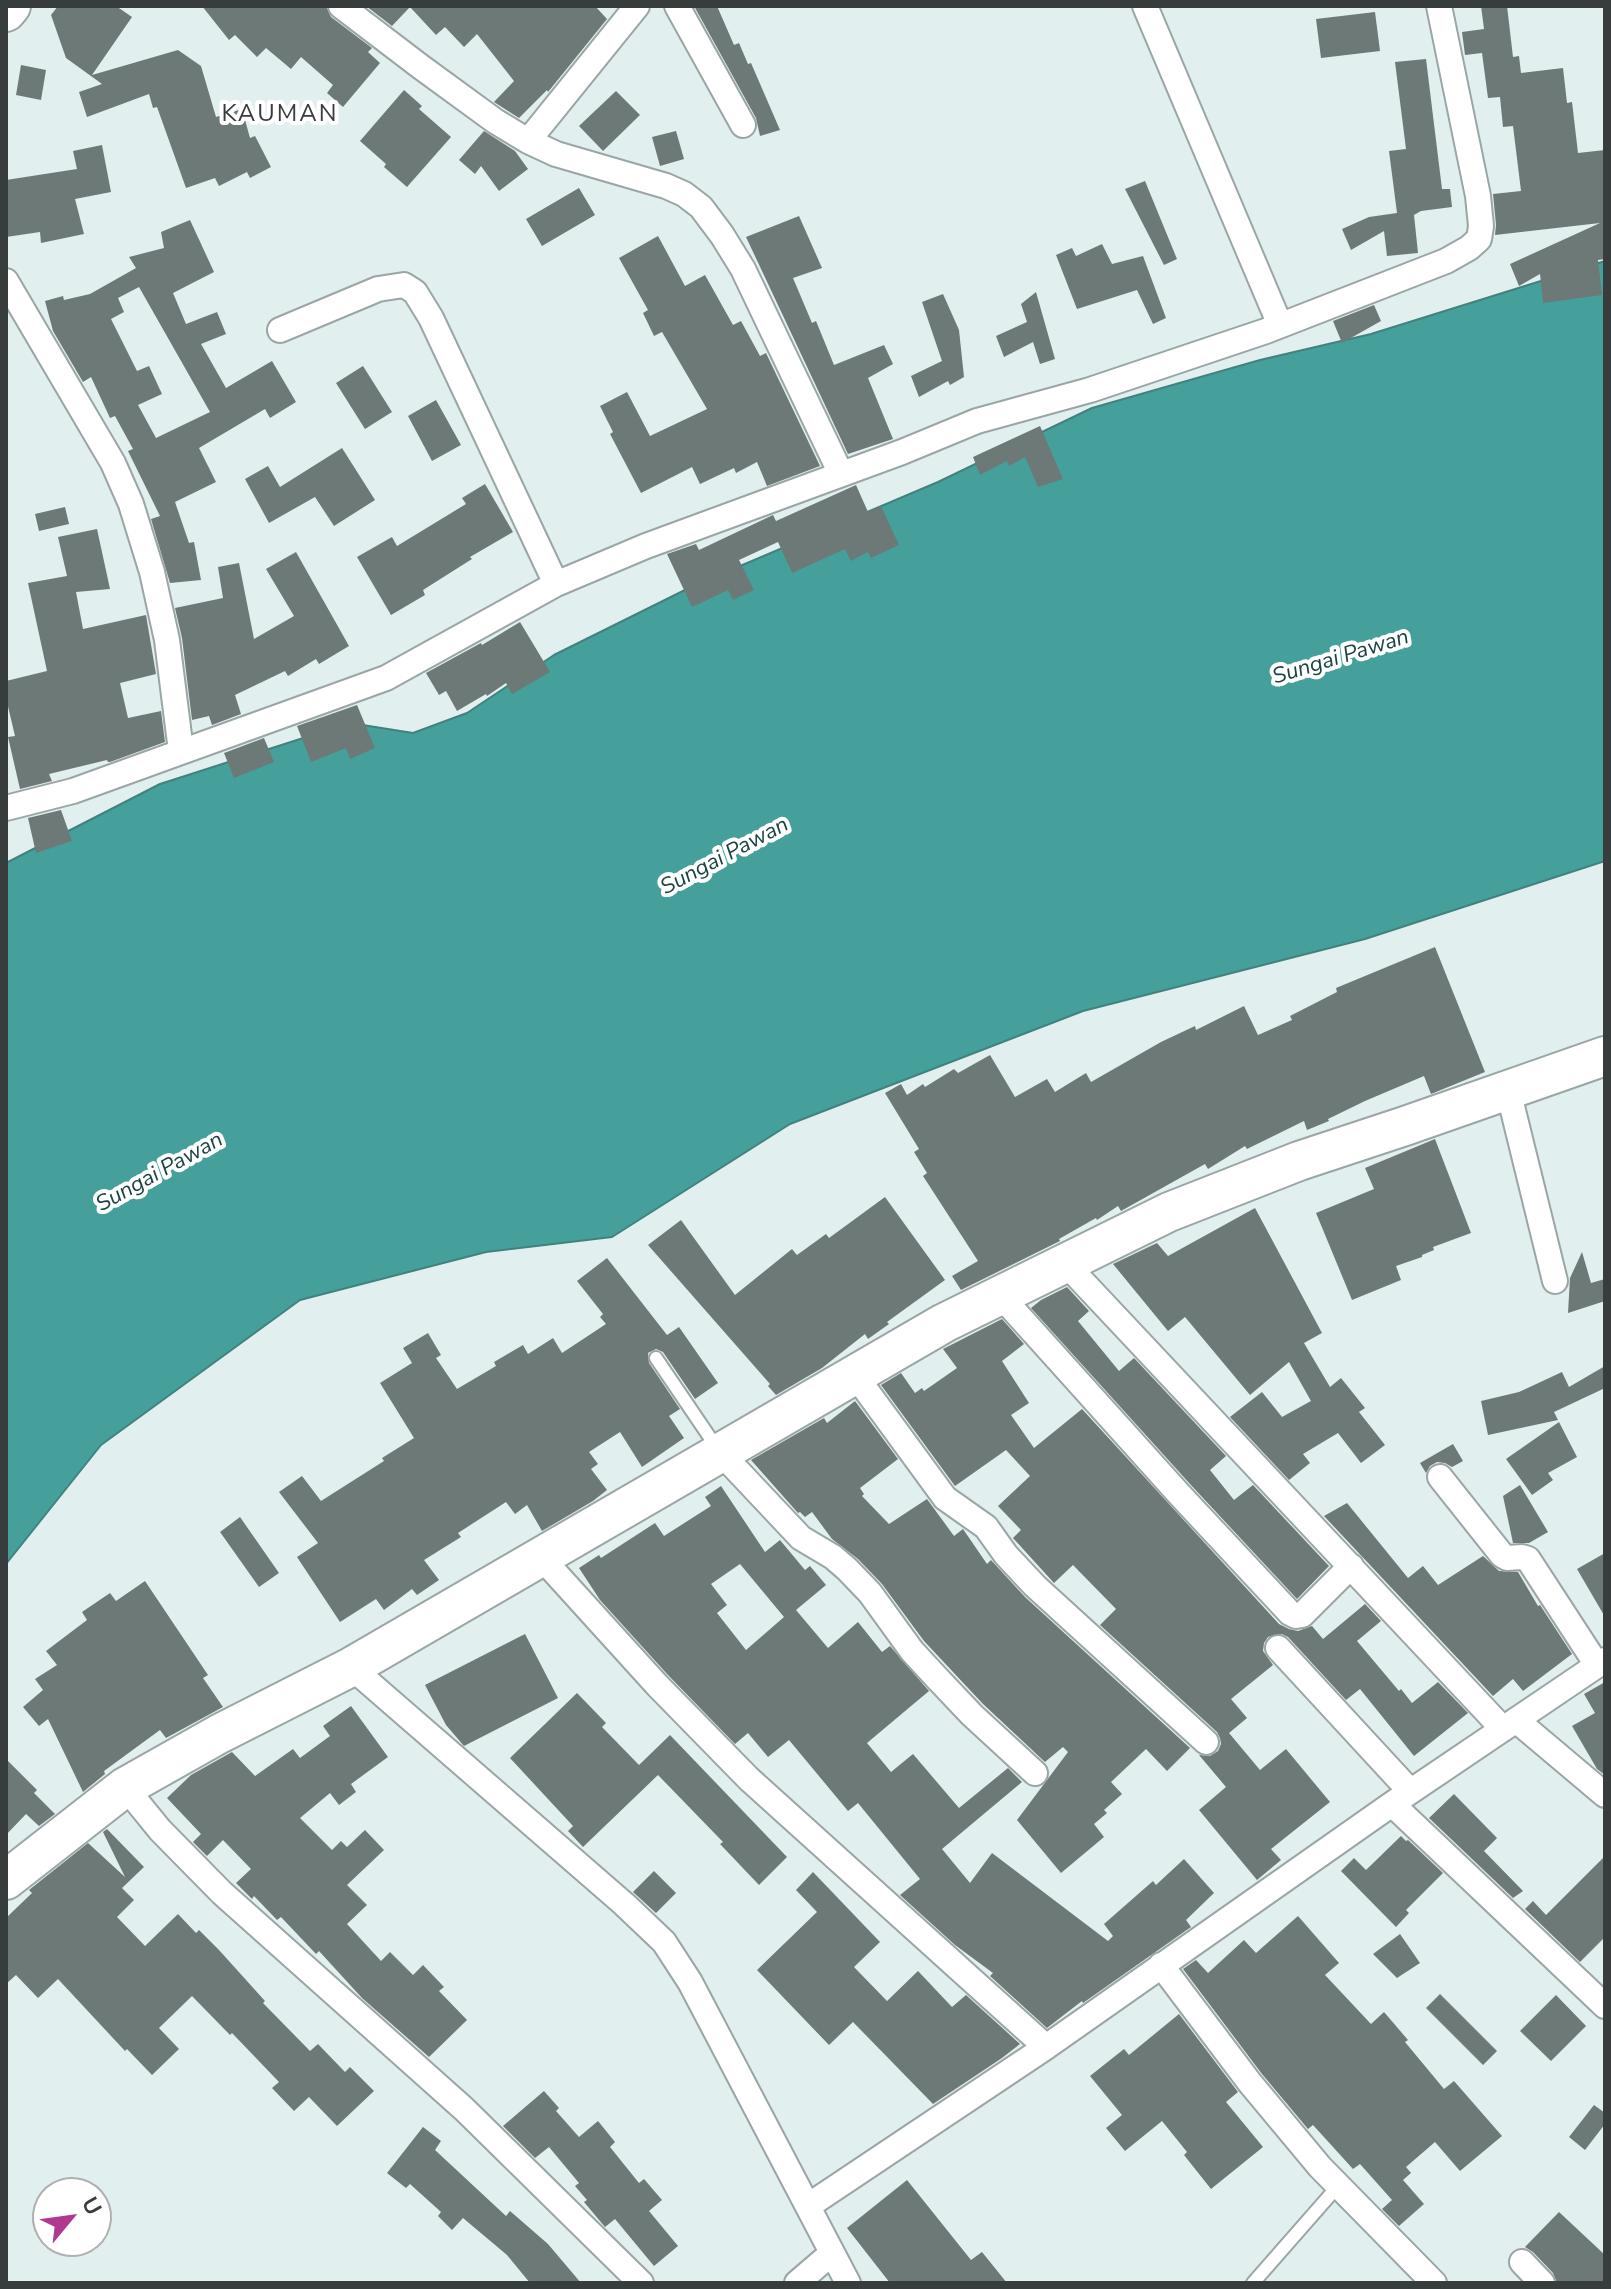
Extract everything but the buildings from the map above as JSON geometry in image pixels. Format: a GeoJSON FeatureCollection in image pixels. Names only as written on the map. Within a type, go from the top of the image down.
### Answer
{"type":"FeatureCollection","features":[{"type":"Feature","properties":{"kind":"main road"},"geometry":{"type":"LineString","coordinates":[[6,12],[11,6]]}},
{"type":"Feature","properties":{"kind":"main road"},"geometry":{"type":"LineString","coordinates":[[6,1880],[125,1787],[219,1734],[351,1667],[944,1323],[1169,1212],[1299,1161],[1605,1056]]}},
{"type":"Feature","properties":{"kind":"street"},"geometry":{"type":"LineString","coordinates":[[341,6],[495,121],[528,141],[556,154],[666,186],[684,194],[701,207],[743,269],[841,474]]}},
{"type":"Feature","properties":{"kind":"street"},"geometry":{"type":"LineString","coordinates":[[528,141],[637,6]]}},
{"type":"Feature","properties":{"kind":"street"},"geometry":{"type":"LineString","coordinates":[[677,6],[743,125]]}},
{"type":"Feature","properties":{"kind":"street"},"geometry":{"type":"LineString","coordinates":[[1145,6],[1280,325]]}},
{"type":"Feature","properties":{"kind":"street"},"geometry":{"type":"LineString","coordinates":[[6,808],[73,791],[386,678],[556,584],[646,546],[988,418],[1090,390],[1280,325],[1446,261],[1479,239],[1481,226],[1478,196],[1439,6]]}},
{"type":"Feature","properties":{"kind":"street"},"geometry":{"type":"LineString","coordinates":[[6,281],[113,463],[131,504],[152,572],[167,640],[181,751]]}},
{"type":"Feature","properties":{"kind":"street"},"geometry":{"type":"LineString","coordinates":[[280,330],[378,289],[404,285],[415,292],[431,318],[556,584]]}},
{"type":"Feature","properties":{"kind":"street"},"geometry":{"type":"LineString","coordinates":[[1508,1090],[1555,1281]]}},
{"type":"Feature","properties":{"kind":"street"},"geometry":{"type":"LineString","coordinates":[[1065,1263],[1439,1663],[1510,1724],[1605,1795]]}},
{"type":"Feature","properties":{"kind":"street"},"geometry":{"type":"LineString","coordinates":[[1000,1295],[1290,1613],[1302,1615],[1351,1566]]}},
{"type":"Feature","properties":{"kind":"street"},"geometry":{"type":"LineString","coordinates":[[855,1375],[945,1498],[986,1527],[1006,1555],[1035,1586],[1206,1742]]}},
{"type":"Feature","properties":{"kind":"street"},"geometry":{"type":"LineString","coordinates":[[720,1452],[801,1538],[847,1569],[870,1593],[912,1651],[972,1715],[1035,1773]]}},
{"type":"Feature","properties":{"kind":"street"},"geometry":{"type":"LineString","coordinates":[[808,2206],[1046,2047],[1601,1662],[1528,1559],[1502,1555],[1440,1477]]}},
{"type":"Feature","properties":{"kind":"street"},"geometry":{"type":"LineString","coordinates":[[540,1556],[657,1685],[749,1779],[1046,2047]]}},
{"type":"Feature","properties":{"kind":"street"},"geometry":{"type":"LineString","coordinates":[[1278,1648],[1401,1798],[1605,2006]]}},
{"type":"Feature","properties":{"kind":"street"},"geometry":{"type":"LineString","coordinates":[[351,1667],[664,1942],[690,1982],[848,2283]]}},
{"type":"Feature","properties":{"kind":"street"},"geometry":{"type":"LineString","coordinates":[[125,1787],[160,1830],[222,1893],[464,2109],[641,2283]]}},
{"type":"Feature","properties":{"kind":"street"},"geometry":{"type":"LineString","coordinates":[[1161,1965],[1250,2083],[1320,2167],[1434,2283]]}},
{"type":"Feature","properties":{"kind":"street"},"geometry":{"type":"LineString","coordinates":[[797,2283],[832,2253]]}},
{"type":"Feature","properties":{"kind":"street"},"geometry":{"type":"LineString","coordinates":[[1522,2262],[1542,2283]]}},
{"type":"Feature","properties":{"kind":"lane"},"geometry":{"type":"LineString","coordinates":[[656,1358],[720,1452]]}},
{"type":"Feature","properties":{"kind":"lane"},"geometry":{"type":"LineString","coordinates":[[1253,2283],[1338,2186]]}},
{"type":"Feature","properties":{"kind":"water","name":"Sungai Pawan"},"geometry":{"type":"Polygon","coordinates":[[[1605,261],[1605,861],[1365,939],[1083,1011],[790,1124],[612,1237],[486,1252],[300,1300],[101,1445],[6,1564],[6,863],[160,784],[350,723],[413,733],[467,713],[554,655],[693,586],[938,482],[1092,408],[1260,360],[1371,334],[1605,261]]]}},
{"type":"Feature","properties":{"kind":"district","name":"KAUMAN"},"geometry":{"type":"Point","coordinates":[280,115]}}]}
